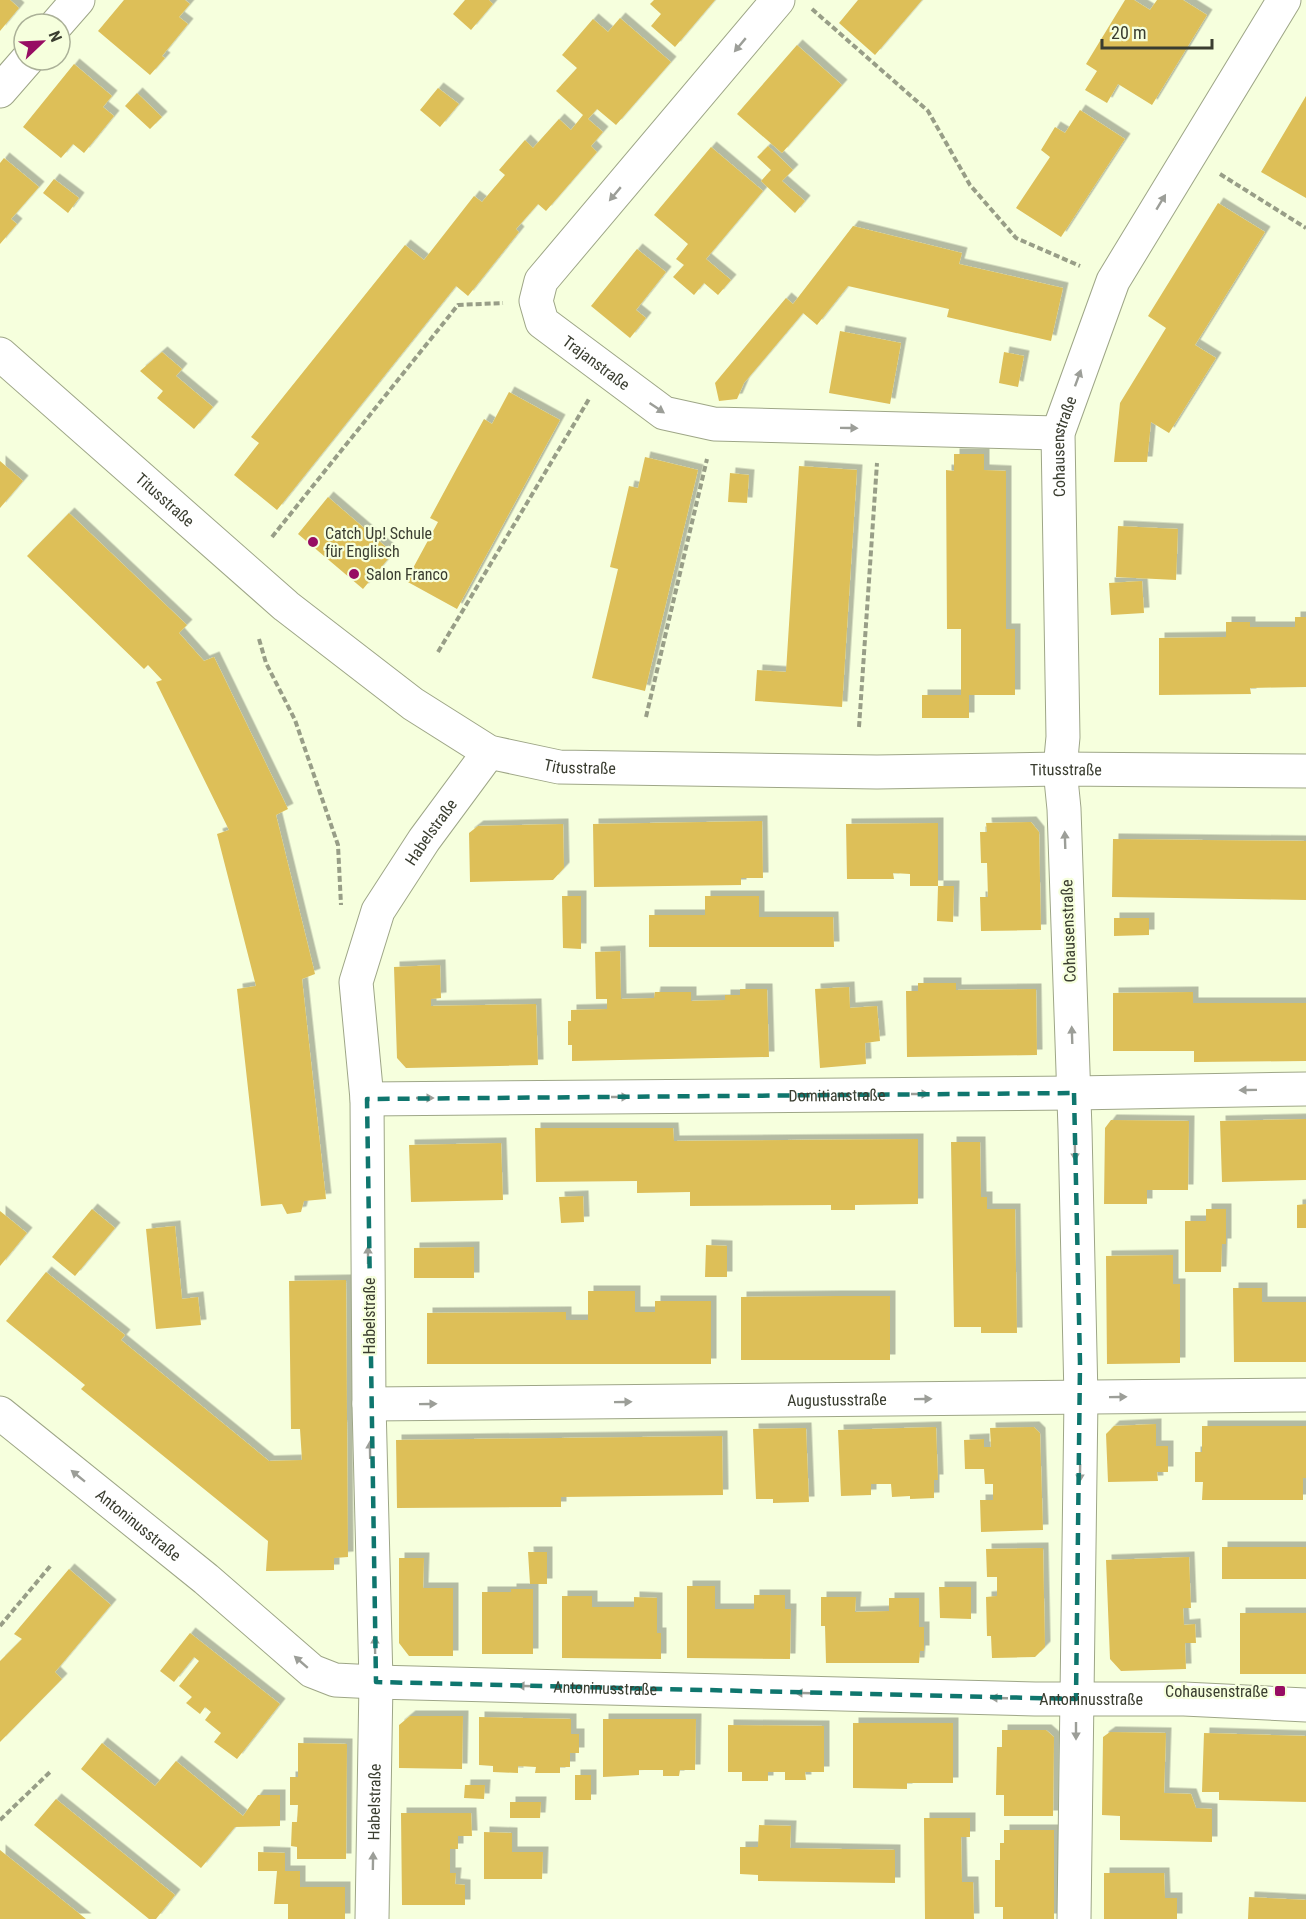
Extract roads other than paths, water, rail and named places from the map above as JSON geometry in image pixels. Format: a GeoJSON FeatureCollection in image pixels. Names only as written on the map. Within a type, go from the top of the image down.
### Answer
{"type":"FeatureCollection","features":[{"type":"Feature","properties":{"kind":"street"},"geometry":{"type":"LineString","coordinates":[[68,12],[78,0]]}},
{"type":"Feature","properties":{"kind":"street","name":"Cohausenstraße"},"geometry":{"type":"LineString","coordinates":[[1074,1919],[1081,1398],[1074,1093],[1064,809],[1060,769],[1063,737],[1058,433],[1113,281],[1284,0]]}},
{"type":"Feature","properties":{"kind":"street","name":"Trajanstraße"},"geometry":{"type":"LineString","coordinates":[[792,2],[541,281],[536,301],[542,322],[663,413],[714,424],[1058,433]]}},
{"type":"Feature","properties":{"kind":"street"},"geometry":{"type":"LineString","coordinates":[[0,92],[17,72]]}},
{"type":"Feature","properties":{"kind":"street","name":"Titusstraße"},"geometry":{"type":"LineString","coordinates":[[0,354],[286,606],[413,705],[489,752],[559,767],[878,772],[1060,769],[1306,771]]}},
{"type":"Feature","properties":{"kind":"street","name":"Habelstraße"},"geometry":{"type":"LineString","coordinates":[[372,1919],[376,1683],[369,1404],[367,1099],[356,982],[378,911],[424,840],[489,752]]}},
{"type":"Feature","properties":{"kind":"street","name":"Domitianstraße"},"geometry":{"type":"LineString","coordinates":[[367,1099],[1306,1089]]}},
{"type":"Feature","properties":{"kind":"street","name":"Augustusstraße"},"geometry":{"type":"LineString","coordinates":[[369,1404],[1306,1395]]}},
{"type":"Feature","properties":{"kind":"street","name":"Antoninusstraße"},"geometry":{"type":"LineString","coordinates":[[0,1413],[206,1579],[312,1671],[335,1680],[376,1683],[1076,1699],[1184,1699],[1306,1705]]}},
{"type":"Feature","properties":{"kind":"place","name":"Catch Up! Schule für Englisch"},"geometry":{"type":"Point","coordinates":[313,542]}},
{"type":"Feature","properties":{"kind":"place","name":"Salon Franco"},"geometry":{"type":"Point","coordinates":[354,574]}},
{"type":"Feature","properties":{"kind":"place","name":"Cohausenstraße"},"geometry":{"type":"Point","coordinates":[1280,1691]}}]}
